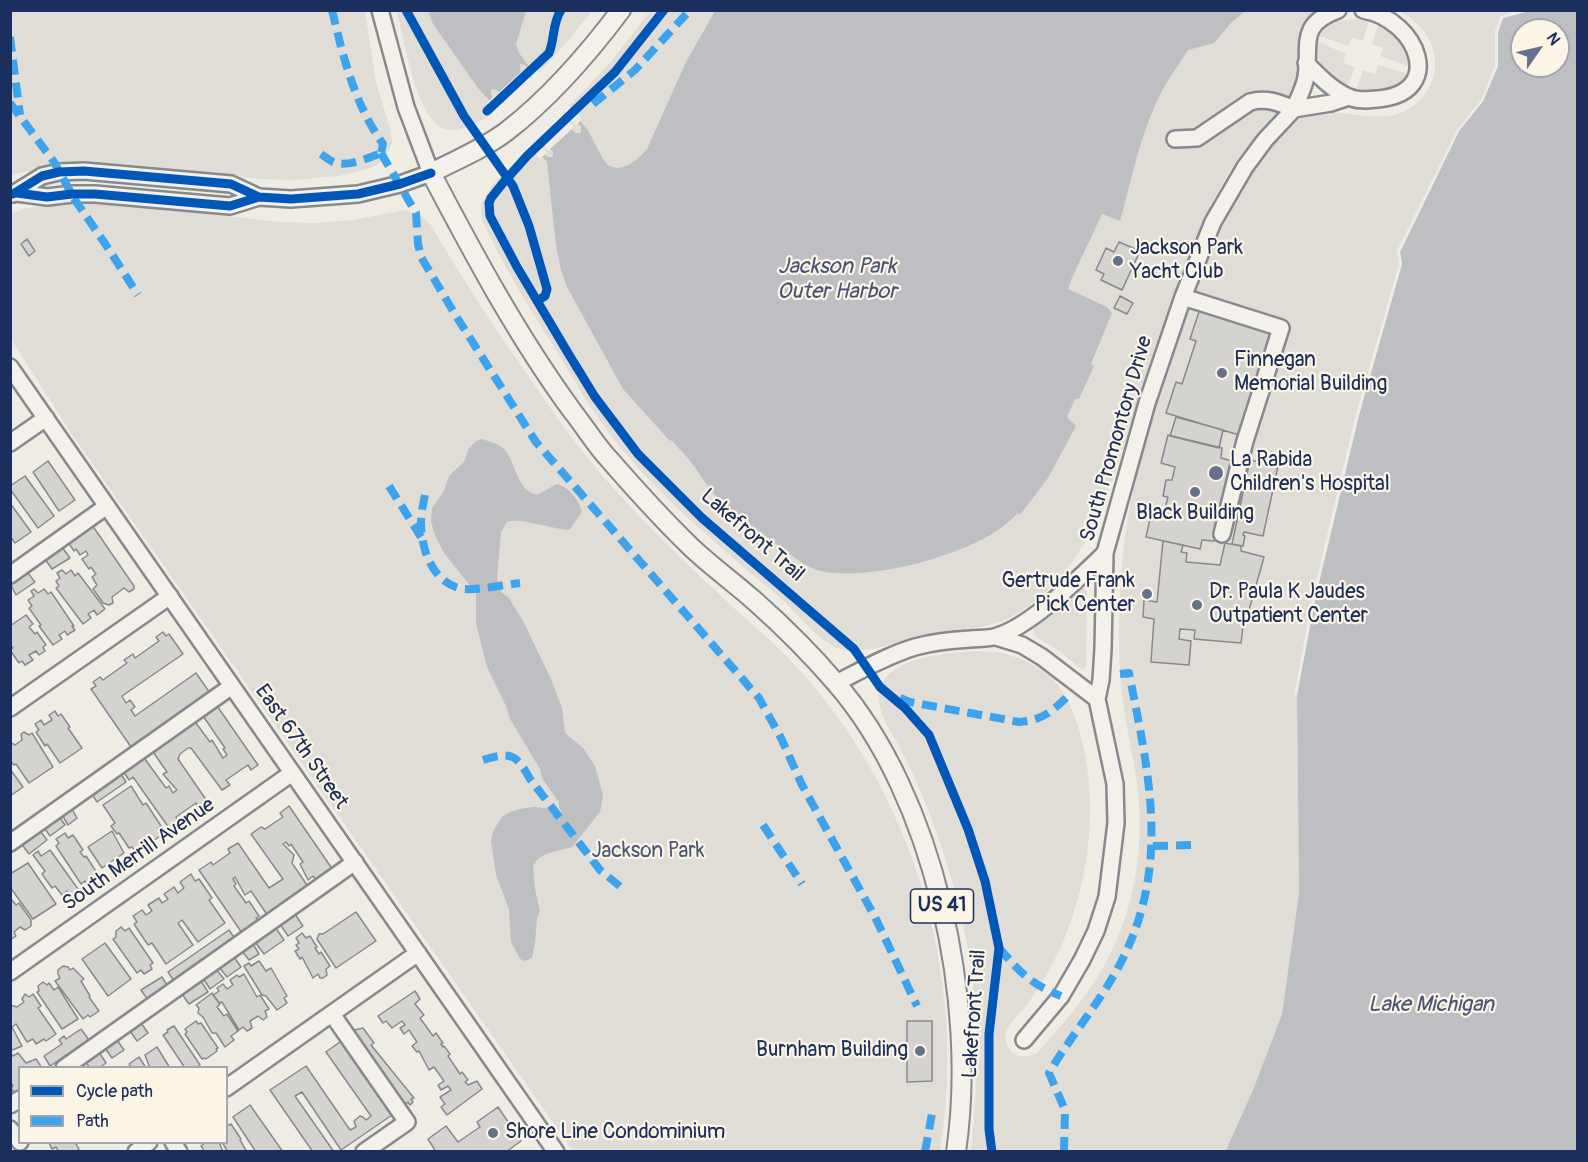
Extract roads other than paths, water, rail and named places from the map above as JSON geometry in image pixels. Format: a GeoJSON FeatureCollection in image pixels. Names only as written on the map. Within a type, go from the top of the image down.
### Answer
{"type":"FeatureCollection","features":[{"type":"Feature","properties":{"kind":"main road"},"geometry":{"type":"LineString","coordinates":[[431,173],[506,132],[561,82],[621,10]]}},
{"type":"Feature","properties":{"kind":"main road","name":"US 41"},"geometry":{"type":"LineString","coordinates":[[431,173],[507,312],[551,381],[605,455],[693,549],[792,636],[859,712],[886,757],[909,806],[947,923],[957,989],[962,1046],[962,1101],[956,1152]]}},
{"type":"Feature","properties":{"kind":"street"},"geometry":{"type":"LineString","coordinates":[[14,194],[47,197],[95,194],[230,206],[259,197],[291,199],[358,194],[400,184],[431,173],[406,107],[380,10]]}},
{"type":"Feature","properties":{"kind":"street","name":"South Promontory Drive"},"geometry":{"type":"LineString","coordinates":[[1024,1040],[1061,996],[1082,960],[1096,931],[1107,897],[1116,823],[1115,784],[1097,699],[1103,648],[1104,553],[1147,403],[1183,297],[1213,222],[1230,190],[1265,140],[1294,109],[1306,77],[1306,43],[1310,32],[1321,19],[1338,10]]}},
{"type":"Feature","properties":{"kind":"street"},"geometry":{"type":"LineString","coordinates":[[1306,63],[1326,82],[1349,97],[1365,100],[1386,99],[1401,92],[1410,84],[1418,71],[1416,52],[1409,37],[1397,25],[1363,10]]}},
{"type":"Feature","properties":{"kind":"street"},"geometry":{"type":"LineString","coordinates":[[1175,139],[1197,138],[1258,99],[1280,103],[1294,109],[1331,103],[1349,97]]}},
{"type":"Feature","properties":{"kind":"street"},"geometry":{"type":"LineString","coordinates":[[14,194],[42,176],[59,172],[84,171],[231,184],[259,197]]}},
{"type":"Feature","properties":{"kind":"street"},"geometry":{"type":"LineString","coordinates":[[1183,297],[1281,328],[1245,441],[1222,534]]}},
{"type":"Feature","properties":{"kind":"street","name":"East 67th Street"},"geometry":{"type":"LineString","coordinates":[[10,367],[556,1152]]}},
{"type":"Feature","properties":{"kind":"street"},"geometry":{"type":"LineString","coordinates":[[10,443],[46,418]]}},
{"type":"Feature","properties":{"kind":"street"},"geometry":{"type":"LineString","coordinates":[[10,575],[107,506]]}},
{"type":"Feature","properties":{"kind":"street"},"geometry":{"type":"LineString","coordinates":[[996,637],[1016,627],[1040,610],[1072,584],[1104,553]]}},
{"type":"Feature","properties":{"kind":"street"},"geometry":{"type":"LineString","coordinates":[[10,708],[170,596]]}},
{"type":"Feature","properties":{"kind":"street"},"geometry":{"type":"LineString","coordinates":[[836,684],[887,658],[916,647],[954,640],[996,637],[1022,645],[1042,657],[1097,699]]}},
{"type":"Feature","properties":{"kind":"street"},"geometry":{"type":"LineString","coordinates":[[10,843],[232,686]]}},
{"type":"Feature","properties":{"kind":"street","name":"South Merrill Avenue"},"geometry":{"type":"LineString","coordinates":[[10,972],[292,773]]}},
{"type":"Feature","properties":{"kind":"street"},"geometry":{"type":"LineString","coordinates":[[67,1066],[355,862]]}},
{"type":"Feature","properties":{"kind":"street"},"geometry":{"type":"LineString","coordinates":[[228,1087],[418,953]]}},
{"type":"Feature","properties":{"kind":"street"},"geometry":{"type":"LineString","coordinates":[[332,1014],[407,1122],[364,1152]]}},
{"type":"Feature","properties":{"kind":"water","name":"Jackson Park Outer Harbor"},"geometry":{"type":"Polygon","coordinates":[[[428,11],[526,11],[516,44],[519,53],[587,129],[606,163],[619,168],[635,161],[647,149],[686,62],[715,11],[1245,11],[1214,43],[1188,50],[1172,74],[1149,121],[1120,221],[1102,214],[1071,280],[1068,289],[1107,307],[1112,313],[1091,364],[1094,366],[1079,399],[1075,399],[1067,417],[1076,426],[1048,478],[1020,515],[1018,513],[997,530],[975,543],[914,564],[887,570],[842,574],[817,570],[806,565],[728,507],[711,491],[686,456],[623,389],[567,287],[561,270],[547,162],[478,88],[433,24],[428,11]],[[520,64],[520,70],[575,133],[581,133],[581,127],[525,65],[520,64]],[[491,89],[491,95],[547,157],[553,157],[553,152],[497,90],[491,89]]]}},
{"type":"Feature","properties":{"kind":"water","name":"Lake Michigan"},"geometry":{"type":"Polygon","coordinates":[[[1529,11],[1577,11],[1577,1151],[1225,1152],[1253,1090],[1282,1014],[1299,893],[1297,695],[1316,595],[1359,415],[1402,264],[1400,252],[1459,131],[1483,101],[1498,66],[1498,32],[1503,18],[1529,11]]]}},
{"type":"Feature","properties":{"kind":"water"},"geometry":{"type":"Polygon","coordinates":[[[481,439],[503,448],[520,481],[530,492],[537,495],[557,484],[566,488],[573,495],[582,512],[569,530],[512,521],[507,522],[501,532],[497,578],[501,592],[509,598],[523,621],[551,679],[562,708],[565,733],[583,748],[595,766],[603,795],[600,812],[572,847],[546,854],[533,866],[540,911],[532,958],[525,961],[520,959],[511,942],[509,909],[496,875],[491,841],[493,831],[502,817],[520,809],[546,808],[558,817],[562,813],[559,802],[542,778],[540,769],[510,719],[487,667],[476,623],[476,593],[444,553],[431,521],[432,508],[444,491],[449,476],[464,462],[468,450],[481,439]]]}},
{"type":"Feature","properties":{"kind":"place","name":"Jackson Park Yacht Club"},"geometry":{"type":"Point","coordinates":[1118,261]}},
{"type":"Feature","properties":{"kind":"place","name":"Finnegan Memorial Building"},"geometry":{"type":"Point","coordinates":[1222,373]}},
{"type":"Feature","properties":{"kind":"place","name":"La Rabida Children's Hospital"},"geometry":{"type":"Point","coordinates":[1216,473]}},
{"type":"Feature","properties":{"kind":"place","name":"Black Building"},"geometry":{"type":"Point","coordinates":[1195,492]}},
{"type":"Feature","properties":{"kind":"place","name":"Gertrude Frank Pick Center"},"geometry":{"type":"Point","coordinates":[1147,594]}},
{"type":"Feature","properties":{"kind":"place","name":"Dr. Paula K Jaudes Outpatient Center"},"geometry":{"type":"Point","coordinates":[1197,605]}},
{"type":"Feature","properties":{"kind":"place","name":"Burnham Building"},"geometry":{"type":"Point","coordinates":[920,1051]}},
{"type":"Feature","properties":{"kind":"place","name":"Shore Line Condominium"},"geometry":{"type":"Point","coordinates":[493,1133]}},
{"type":"Feature","properties":{"kind":"park label","name":"Jackson Park"},"geometry":{"type":"Point","coordinates":[648,852]}}]}
